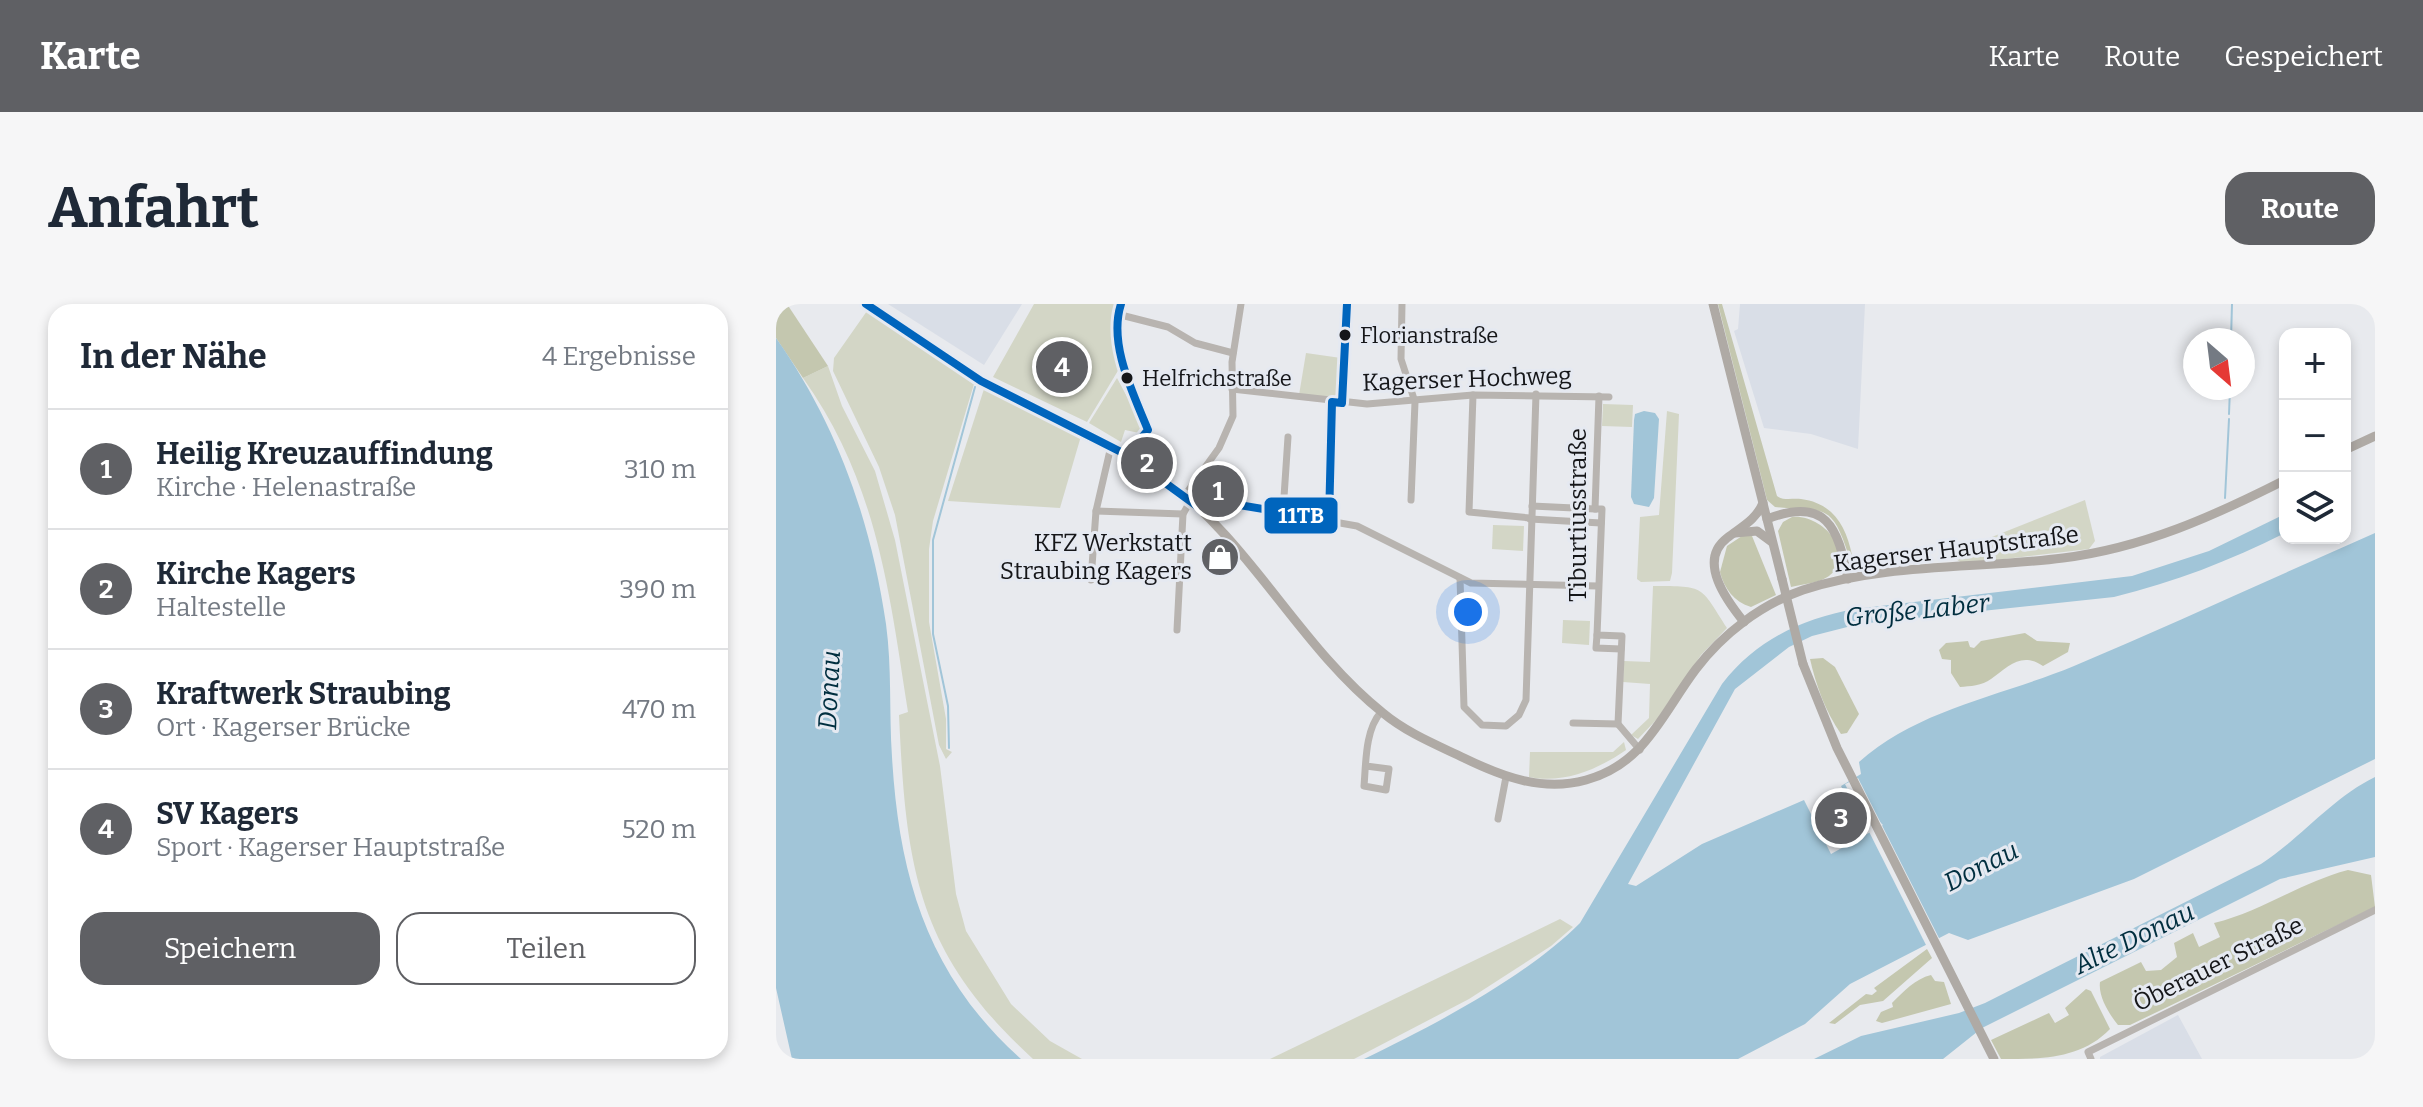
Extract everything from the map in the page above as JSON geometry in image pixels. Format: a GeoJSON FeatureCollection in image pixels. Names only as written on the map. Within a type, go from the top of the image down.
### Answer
{"type":"FeatureCollection","features":[{"type":"Feature","properties":{"kind":"street","name":"Kagerser Hauptstraße"},"geometry":{"type":"LineString","coordinates":[[866,304],[981,381],[1111,446],[1188,497],[1297,624],[1381,712],[1416,734],[1506,777],[1542,784],[1578,782],[1608,772],[1640,750],[1698,667],[1744,622],[1793,594],[1848,579],[2064,558],[2121,547],[2192,524],[2279,483]]}},
{"type":"Feature","properties":{"kind":"street"},"geometry":{"type":"LineString","coordinates":[[1121,304],[1117,314],[1124,371],[1148,430],[1127,455]]}},
{"type":"Feature","properties":{"kind":"street"},"geometry":{"type":"LineString","coordinates":[[1177,630],[1183,514],[1188,497],[1225,438],[1233,416],[1233,353],[1241,304]]}},
{"type":"Feature","properties":{"kind":"street"},"geometry":{"type":"LineString","coordinates":[[1342,403],[1347,304]]}},
{"type":"Feature","properties":{"kind":"street"},"geometry":{"type":"LineString","coordinates":[[1402,304],[1401,359],[1415,402],[1411,500]]}},
{"type":"Feature","properties":{"kind":"street"},"geometry":{"type":"LineString","coordinates":[[1713,304],[1803,664],[1822,716],[1994,1059]]}},
{"type":"Feature","properties":{"kind":"street"},"geometry":{"type":"LineString","coordinates":[[1117,314],[1168,327],[1195,343],[1233,353]]}},
{"type":"Feature","properties":{"kind":"street","name":"Kagerser Hochweg"},"geometry":{"type":"LineString","coordinates":[[1232,389],[1342,403],[1415,402],[1473,395],[1609,397]]}},
{"type":"Feature","properties":{"kind":"street"},"geometry":{"type":"LineString","coordinates":[[1460,578],[1464,707],[1475,720],[1490,728],[1513,722],[1526,700],[1536,394]]}},
{"type":"Feature","properties":{"kind":"street"},"geometry":{"type":"LineString","coordinates":[[1473,395],[1469,512],[1601,523]]}},
{"type":"Feature","properties":{"kind":"street","name":"Tiburtiusstraße"},"geometry":{"type":"LineString","coordinates":[[1597,635],[1622,636],[1621,649],[1596,648],[1602,509],[1595,509],[1599,396]]}},
{"type":"Feature","properties":{"kind":"street"},"geometry":{"type":"LineString","coordinates":[[1329,520],[1332,402]]}},
{"type":"Feature","properties":{"kind":"street"},"geometry":{"type":"LineString","coordinates":[[2351,447],[2375,436]]}},
{"type":"Feature","properties":{"kind":"street"},"geometry":{"type":"LineString","coordinates":[[1283,512],[1288,437]]}},
{"type":"Feature","properties":{"kind":"street"},"geometry":{"type":"LineString","coordinates":[[1091,580],[1096,511],[1111,446]]}},
{"type":"Feature","properties":{"kind":"street"},"geometry":{"type":"LineString","coordinates":[[1201,509],[1221,502],[1357,526],[1460,578],[1482,585],[1598,586]]}},
{"type":"Feature","properties":{"kind":"street"},"geometry":{"type":"LineString","coordinates":[[1744,622],[1719,586],[1714,569],[1722,543],[1754,518],[1763,503]]}},
{"type":"Feature","properties":{"kind":"street"},"geometry":{"type":"LineString","coordinates":[[1532,506],[1595,509]]}},
{"type":"Feature","properties":{"kind":"street"},"geometry":{"type":"LineString","coordinates":[[1767,519],[1798,510],[1825,518],[1840,540],[1848,579]]}},
{"type":"Feature","properties":{"kind":"street"},"geometry":{"type":"LineString","coordinates":[[1096,511],[1183,514]]}},
{"type":"Feature","properties":{"kind":"street"},"geometry":{"type":"LineString","coordinates":[[1735,533],[1757,531],[1773,543]]}},
{"type":"Feature","properties":{"kind":"street"},"geometry":{"type":"LineString","coordinates":[[1621,649],[1618,724],[1640,750]]}},
{"type":"Feature","properties":{"kind":"street"},"geometry":{"type":"LineString","coordinates":[[1366,766],[1373,721],[1381,712]]}},
{"type":"Feature","properties":{"kind":"street"},"geometry":{"type":"LineString","coordinates":[[1573,723],[1618,724]]}},
{"type":"Feature","properties":{"kind":"street"},"geometry":{"type":"LineString","coordinates":[[1498,819],[1506,777]]}},
{"type":"Feature","properties":{"kind":"street","name":"Öberauer Straße"},"geometry":{"type":"LineString","coordinates":[[2091,1059],[2088,1052],[2375,910]]}},
{"type":"Feature","properties":{"kind":"shaded area"},"geometry":{"type":"Polygon","coordinates":[[[888,304],[1022,304],[984,365],[888,304]]]}},
{"type":"Feature","properties":{"kind":"shaded area"},"geometry":{"type":"Polygon","coordinates":[[[1740,304],[1865,304],[1858,449],[1811,434],[1764,428],[1734,331],[1738,329],[1740,304]]]}},
{"type":"Feature","properties":{"kind":"shaded area"},"geometry":{"type":"Polygon","coordinates":[[[2178,1015],[2202,1059],[2100,1059],[2100,1057],[2178,1015]]]}},
{"type":"Feature","properties":{"kind":"green space"},"geometry":{"type":"Polygon","coordinates":[[[776,304],[787,304],[828,366],[803,378],[776,338],[776,304]]]}},
{"type":"Feature","properties":{"kind":"green space"},"geometry":{"type":"Polygon","coordinates":[[[1034,304],[1117,304],[1112,318],[1119,369],[1087,422],[993,377],[1034,304]]]}},
{"type":"Feature","properties":{"kind":"green space"},"geometry":{"type":"Polygon","coordinates":[[[1718,304],[1722,304],[1777,496],[1812,501],[1830,511],[1842,526],[1852,555],[1849,556],[1837,525],[1823,512],[1775,507],[1767,500],[1718,304]]]}},
{"type":"Feature","properties":{"kind":"green space"},"geometry":{"type":"Polygon","coordinates":[[[867,311],[974,384],[933,521],[929,549],[929,622],[946,719],[946,749],[952,752],[946,759],[939,745],[895,515],[879,467],[833,371],[834,358],[867,311]]]}},
{"type":"Feature","properties":{"kind":"green space"},"geometry":{"type":"Polygon","coordinates":[[[1306,353],[1341,358],[1340,390],[1334,398],[1299,395],[1306,353]]]}},
{"type":"Feature","properties":{"kind":"green space"},"geometry":{"type":"Polygon","coordinates":[[[828,366],[842,406],[875,471],[895,540],[940,766],[956,894],[966,931],[1011,1004],[1050,1041],[1082,1059],[1033,1059],[994,1020],[964,981],[941,943],[925,904],[906,817],[899,715],[908,712],[886,580],[864,497],[848,457],[828,417],[803,378],[828,366]]]}},
{"type":"Feature","properties":{"kind":"green space"},"geometry":{"type":"Polygon","coordinates":[[[1117,378],[1141,423],[1139,433],[1125,430],[1121,442],[1089,423],[1117,378]]]}},
{"type":"Feature","properties":{"kind":"green space"},"geometry":{"type":"Polygon","coordinates":[[[984,389],[1081,436],[1060,508],[948,501],[984,389]]]}},
{"type":"Feature","properties":{"kind":"green space"},"geometry":{"type":"Polygon","coordinates":[[[1603,404],[1633,405],[1632,427],[1602,426],[1603,404]]]}},
{"type":"Feature","properties":{"kind":"green space"},"geometry":{"type":"Polygon","coordinates":[[[1667,411],[1679,414],[1672,573],[1670,581],[1641,582],[1637,579],[1640,517],[1659,515],[1667,411]]]}},
{"type":"Feature","properties":{"kind":"green space"},"geometry":{"type":"Polygon","coordinates":[[[2085,500],[2095,541],[2089,549],[1963,564],[1956,559],[1954,552],[2085,500]]]}},
{"type":"Feature","properties":{"kind":"green space"},"geometry":{"type":"Polygon","coordinates":[[[1792,517],[1816,522],[1826,529],[1838,548],[1840,558],[1837,568],[1829,576],[1791,587],[1778,531],[1783,522],[1792,517]]]}},
{"type":"Feature","properties":{"kind":"green space"},"geometry":{"type":"Polygon","coordinates":[[[1493,525],[1524,526],[1523,551],[1492,549],[1493,525]]]}},
{"type":"Feature","properties":{"kind":"green space"},"geometry":{"type":"Polygon","coordinates":[[[1742,536],[1752,536],[1776,595],[1751,607],[1731,594],[1720,572],[1727,546],[1742,536]]]}},
{"type":"Feature","properties":{"kind":"green space"},"geometry":{"type":"Polygon","coordinates":[[[1653,586],[1700,591],[1727,628],[1701,655],[1657,719],[1638,739],[1631,735],[1649,718],[1650,684],[1623,682],[1624,661],[1650,662],[1653,586]]]}},
{"type":"Feature","properties":{"kind":"green space"},"geometry":{"type":"Polygon","coordinates":[[[1563,620],[1590,621],[1589,645],[1562,643],[1563,620]]]}},
{"type":"Feature","properties":{"kind":"green space"},"geometry":{"type":"Polygon","coordinates":[[[2025,633],[2037,641],[2070,643],[2068,652],[2043,666],[2021,660],[1984,683],[1960,687],[1951,673],[1951,660],[1942,659],[1939,650],[1946,643],[1968,641],[1974,648],[1981,641],[2025,633]]]}},
{"type":"Feature","properties":{"kind":"green space"},"geometry":{"type":"Polygon","coordinates":[[[1823,658],[1835,667],[1859,714],[1847,733],[1841,734],[1835,725],[1815,678],[1810,659],[1823,658]]]}},
{"type":"Feature","properties":{"kind":"green space"},"geometry":{"type":"Polygon","coordinates":[[[1624,742],[1626,750],[1579,774],[1554,779],[1529,777],[1530,752],[1613,752],[1624,742]]]}},
{"type":"Feature","properties":{"kind":"green space"},"geometry":{"type":"Polygon","coordinates":[[[2348,870],[2371,875],[2375,907],[2130,1025],[2118,1025],[2108,1010],[2102,999],[2100,982],[2141,962],[2146,971],[2161,970],[2177,957],[2174,943],[2193,933],[2199,947],[2220,937],[2214,923],[2348,870]]]}},
{"type":"Feature","properties":{"kind":"green space"},"geometry":{"type":"Polygon","coordinates":[[[1560,919],[1573,927],[1551,946],[1469,999],[1354,1059],[1270,1059],[1560,919]]]}},
{"type":"Feature","properties":{"kind":"green space"},"geometry":{"type":"Polygon","coordinates":[[[1927,949],[1932,958],[1883,1001],[1860,1005],[1835,1024],[1829,1023],[1866,994],[1872,995],[1877,991],[1874,988],[1927,949]]]}},
{"type":"Feature","properties":{"kind":"green space"},"geometry":{"type":"Polygon","coordinates":[[[1931,975],[1935,981],[1944,982],[1951,1004],[1882,1023],[1876,1021],[1881,1012],[1893,1007],[1892,1003],[1910,986],[1931,975]]]}},
{"type":"Feature","properties":{"kind":"green space"},"geometry":{"type":"Polygon","coordinates":[[[2086,989],[2091,991],[2110,1029],[2099,1039],[2074,1052],[2060,1055],[2001,1059],[1991,1040],[2049,1013],[2055,1023],[2069,1015],[2065,1008],[2086,989]]]}},
{"type":"Feature","properties":{"kind":"water","name":"Donau"},"geometry":{"type":"Polygon","coordinates":[[[776,338],[817,404],[834,439],[861,511],[871,548],[888,641],[896,801],[911,883],[924,922],[941,959],[963,994],[989,1027],[1021,1059],[792,1059],[776,988],[776,338]]]}},
{"type":"Feature","properties":{"kind":"water"},"geometry":{"type":"Polygon","coordinates":[[[1644,411],[1655,413],[1659,419],[1654,498],[1649,507],[1634,504],[1631,497],[1634,420],[1635,414],[1644,411]]]}},
{"type":"Feature","properties":{"kind":"water"},"geometry":{"type":"Polygon","coordinates":[[[2279,517],[2279,536],[2201,570],[2137,591],[2114,597],[1859,624],[1812,636],[1789,647],[1735,689],[1628,884],[1636,886],[1702,844],[1804,800],[1831,854],[1883,825],[1878,820],[1863,828],[1841,786],[1861,774],[1859,762],[1907,729],[1962,705],[2074,666],[2375,533],[2375,759],[2134,879],[1968,940],[1949,933],[1850,984],[1805,1024],[1738,1059],[1364,1059],[1478,999],[1533,963],[1580,923],[1722,684],[1750,655],[1781,634],[1816,619],[1855,609],[2132,576],[2209,551],[2279,517]]]}},
{"type":"Feature","properties":{"kind":"water","name":"Alte Donau"},"geometry":{"type":"Polygon","coordinates":[[[2375,777],[2375,857],[2280,879],[1982,1028],[1943,1059],[1814,1059],[1861,1036],[1959,1013],[1985,1003],[2261,864],[2345,796],[2375,777]]]}},
{"type":"Feature","properties":{"kind":"pier"},"geometry":{"type":"Polygon","coordinates":[[[1858,778],[1941,942],[1928,949],[1845,784],[1858,778]]]}},
{"type":"Feature","properties":{"kind":"waterway"},"geometry":{"type":"LineString","coordinates":[[2231,328],[2232,304]]}},
{"type":"Feature","properties":{"kind":"waterway"},"geometry":{"type":"LineString","coordinates":[[949,748],[948,706],[933,634],[933,540],[975,387]]}},
{"type":"Feature","properties":{"kind":"waterway"},"geometry":{"type":"LineString","coordinates":[[2229,414],[2230,400]]}},
{"type":"Feature","properties":{"kind":"waterway"},"geometry":{"type":"LineString","coordinates":[[2225,498],[2229,419]]}},
{"type":"Feature","properties":{"kind":"transit line","name":"11TB"},"geometry":{"type":"LineString","coordinates":[[866,304],[981,381],[1127,455],[1201,509],[1221,502],[1329,520],[1332,402],[1342,403],[1347,304]]}},
{"type":"Feature","properties":{"kind":"transit line","name":"11TB"},"geometry":{"type":"LineString","coordinates":[[1121,304],[1118,319],[1120,352],[1148,430],[1127,455]]}},
{"type":"Feature","properties":{"kind":"place","name":"Florianstraße"},"geometry":{"type":"Point","coordinates":[1345,335]}},
{"type":"Feature","properties":{"kind":"place","name":"SV Kagers"},"geometry":{"type":"Point","coordinates":[1062,367]}},
{"type":"Feature","properties":{"kind":"place","name":"Helfrichstraße"},"geometry":{"type":"Point","coordinates":[1127,378]}},
{"type":"Feature","properties":{"kind":"place","name":"Kirche Kagers"},"geometry":{"type":"Point","coordinates":[1147,463]}},
{"type":"Feature","properties":{"kind":"place","name":"Heilig Kreuzauffindung"},"geometry":{"type":"Point","coordinates":[1218,491]}},
{"type":"Feature","properties":{"kind":"place","name":"KFZ Werkstatt Straubing Kagers"},"geometry":{"type":"Point","coordinates":[1220,557]}},
{"type":"Feature","properties":{"kind":"place","name":"Kraftwerk Straubing"},"geometry":{"type":"Point","coordinates":[1841,818]}},
{"type":"Feature","properties":{"kind":"water label","name":"Große Laber"},"geometry":{"type":"Point","coordinates":[1917,610]}}]}
